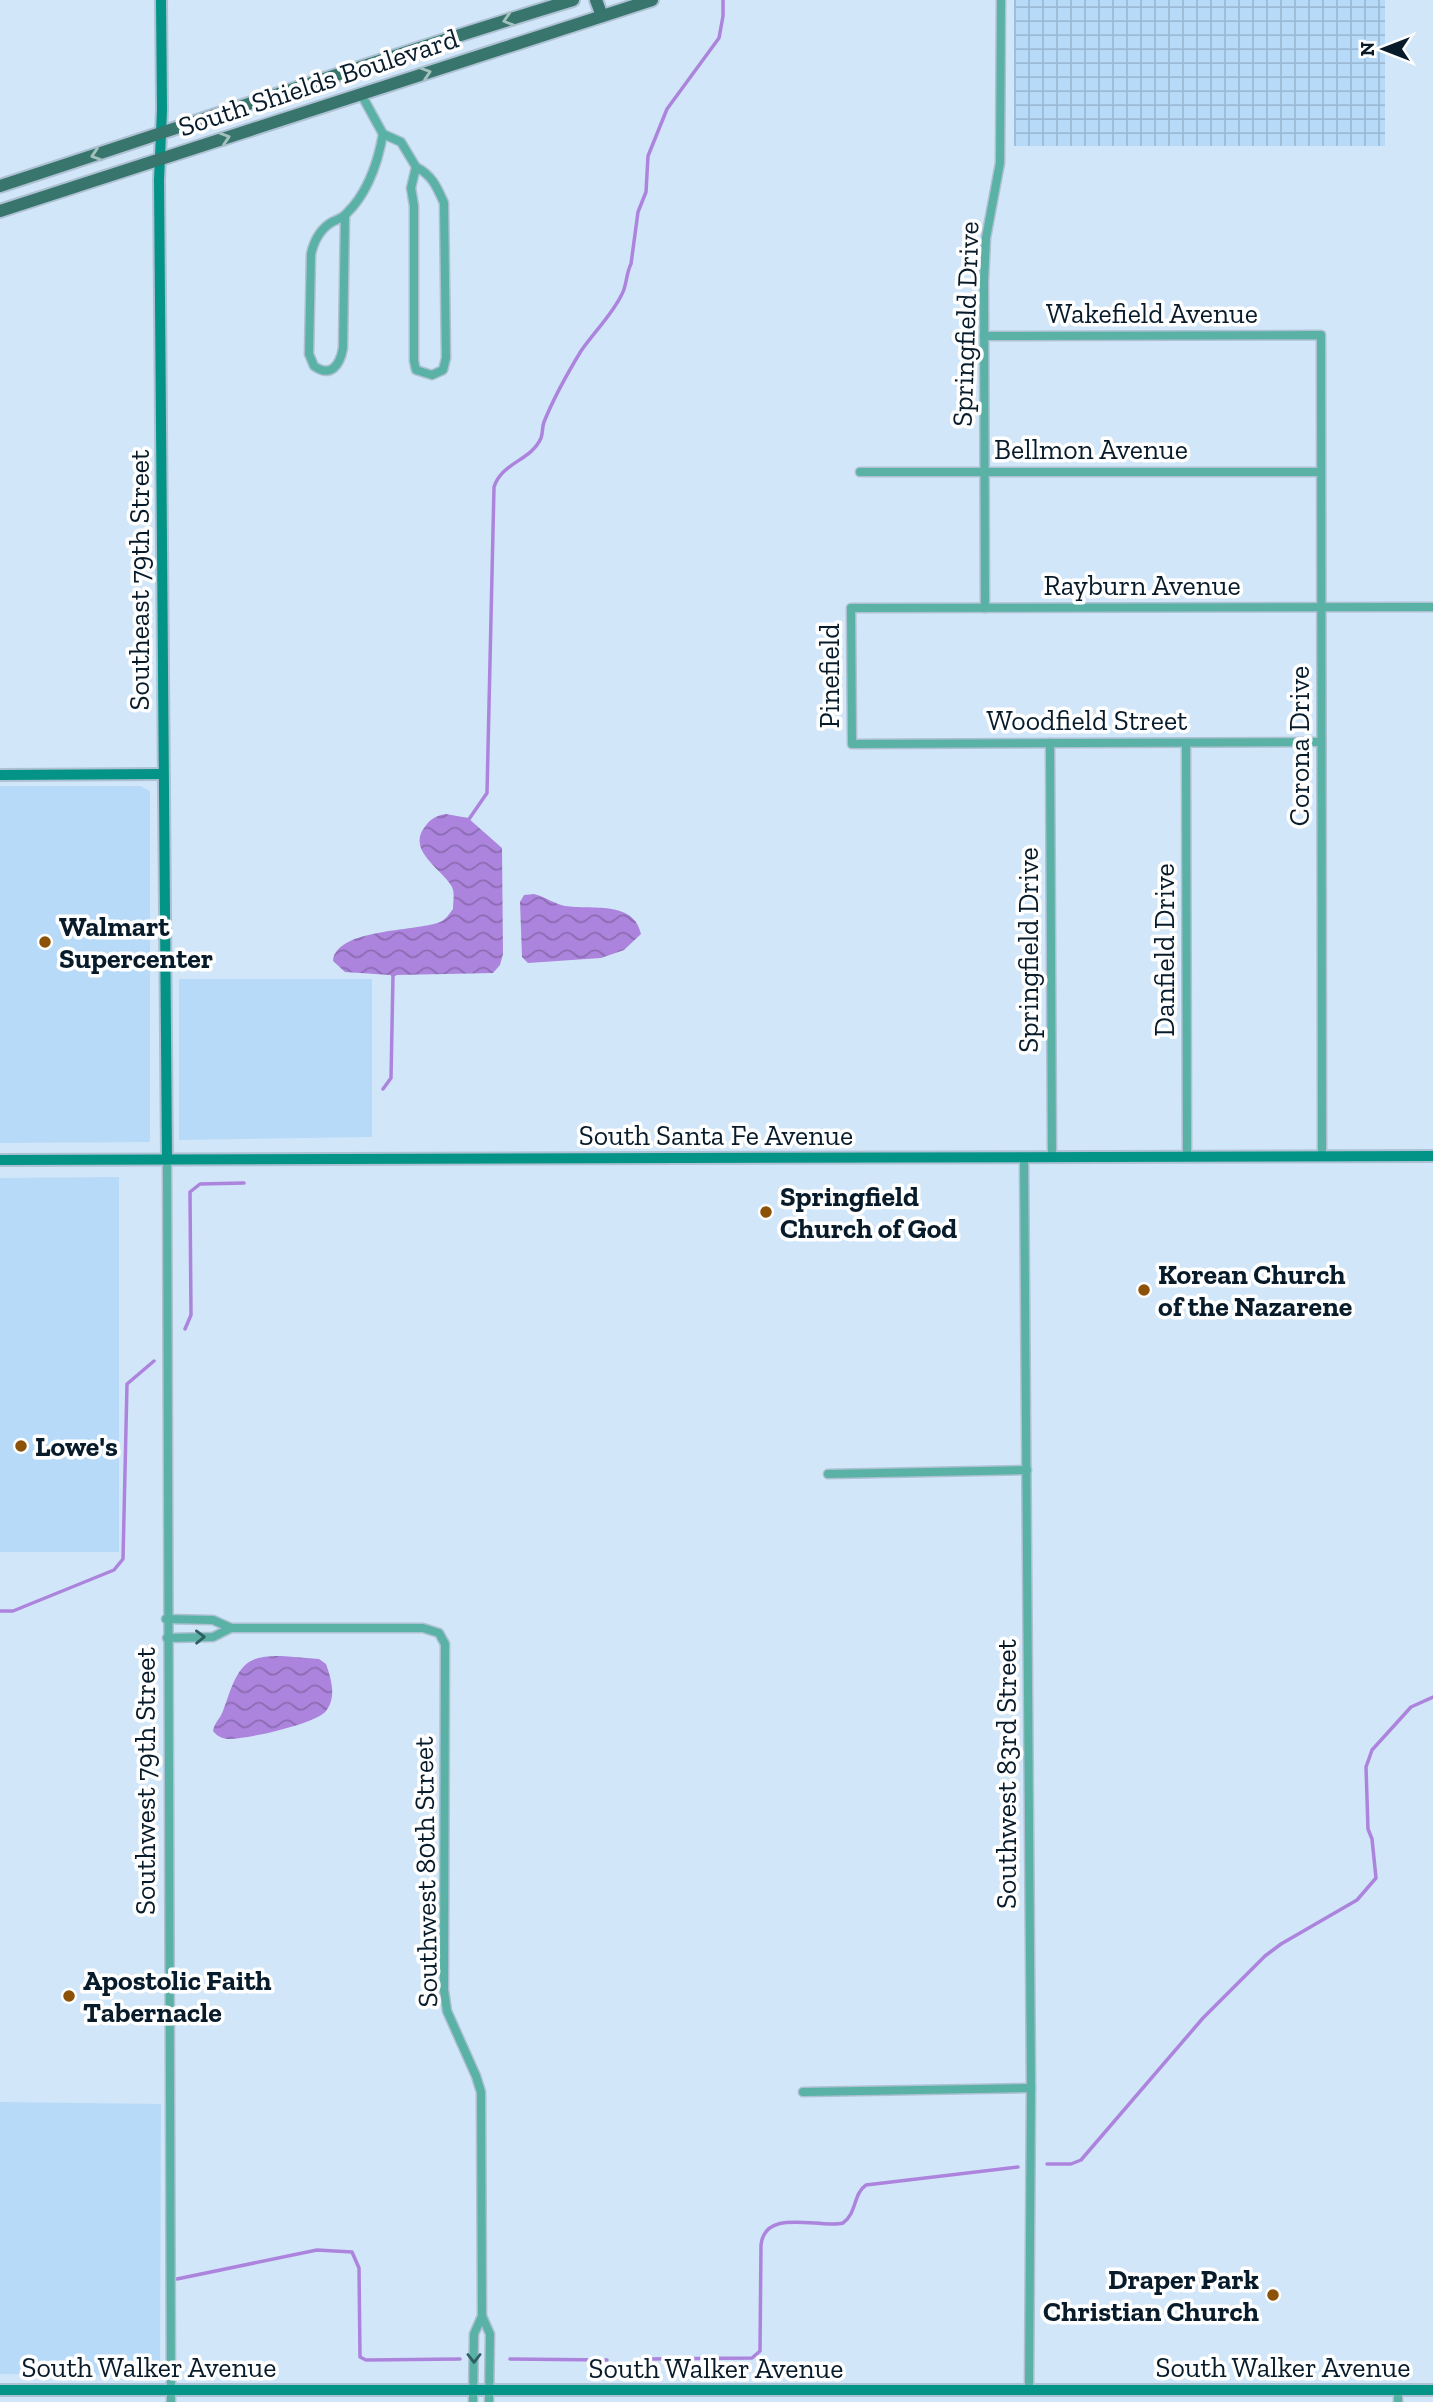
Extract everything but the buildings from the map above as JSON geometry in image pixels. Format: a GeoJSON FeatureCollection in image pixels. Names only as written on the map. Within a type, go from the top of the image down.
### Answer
{"type":"FeatureCollection","features":[{"type":"Feature","properties":{"kind":"main road","name":"Southeast 79th Street"},"geometry":{"type":"LineString","coordinates":[[161,0],[167,1159]]}},
{"type":"Feature","properties":{"kind":"main road","name":"South Shields Boulevard"},"geometry":{"type":"LineString","coordinates":[[0,186],[360,66],[573,0]]}},
{"type":"Feature","properties":{"kind":"main road"},"geometry":{"type":"LineString","coordinates":[[596,0],[602,16]]}},
{"type":"Feature","properties":{"kind":"main road","name":"South Shields Boulevard"},"geometry":{"type":"LineString","coordinates":[[0,211],[652,0]]}},
{"type":"Feature","properties":{"kind":"main road"},"geometry":{"type":"LineString","coordinates":[[0,775],[163,774]]}},
{"type":"Feature","properties":{"kind":"main road","name":"South Santa Fe Avenue"},"geometry":{"type":"LineString","coordinates":[[0,1160],[1433,1156]]}},
{"type":"Feature","properties":{"kind":"main road","name":"South Walker Avenue"},"geometry":{"type":"LineString","coordinates":[[0,2390],[170,2389],[473,2396],[1029,2390],[1433,2390]]}},
{"type":"Feature","properties":{"kind":"street","name":"Springfield Drive"},"geometry":{"type":"LineString","coordinates":[[985,608],[986,238],[998,183],[1000,154],[1001,0]]}},
{"type":"Feature","properties":{"kind":"street"},"geometry":{"type":"LineString","coordinates":[[361,94],[383,134],[401,142],[416,167],[427,173],[436,185],[444,203],[446,358],[443,370],[432,374],[416,370],[414,362],[414,206],[411,188],[416,167]]}},
{"type":"Feature","properties":{"kind":"street"},"geometry":{"type":"LineString","coordinates":[[345,216],[343,348],[340,363],[334,369],[317,370],[309,354],[313,244],[328,224],[345,216],[366,188],[379,155],[383,134]]}},
{"type":"Feature","properties":{"kind":"street","name":"Wakefield Avenue"},"geometry":{"type":"LineString","coordinates":[[984,336],[1321,335]]}},
{"type":"Feature","properties":{"kind":"street","name":"Corona Drive"},"geometry":{"type":"LineString","coordinates":[[1321,335],[1322,1156]]}},
{"type":"Feature","properties":{"kind":"street","name":"Bellmon Avenue"},"geometry":{"type":"LineString","coordinates":[[860,472],[1321,472]]}},
{"type":"Feature","properties":{"kind":"street","name":"Rayburn Avenue"},"geometry":{"type":"LineString","coordinates":[[851,608],[1433,607]]}},
{"type":"Feature","properties":{"kind":"street","name":"Pinefield"},"geometry":{"type":"LineString","coordinates":[[851,608],[852,744]]}},
{"type":"Feature","properties":{"kind":"street","name":"Woodfield Street"},"geometry":{"type":"LineString","coordinates":[[852,744],[1321,742]]}},
{"type":"Feature","properties":{"kind":"street","name":"Springfield Drive"},"geometry":{"type":"LineString","coordinates":[[1050,743],[1052,1157]]}},
{"type":"Feature","properties":{"kind":"street","name":"Danfield Drive"},"geometry":{"type":"LineString","coordinates":[[1186,743],[1187,1156]]}},
{"type":"Feature","properties":{"kind":"street","name":"Southwest 83rd Street"},"geometry":{"type":"LineString","coordinates":[[1024,1157],[1031,2088],[1029,2390]]}},
{"type":"Feature","properties":{"kind":"street","name":"Southwest 79th Street"},"geometry":{"type":"LineString","coordinates":[[167,1159],[166,1619],[171,2402]]}},
{"type":"Feature","properties":{"kind":"street"},"geometry":{"type":"LineString","coordinates":[[828,1474],[1027,1470]]}},
{"type":"Feature","properties":{"kind":"street"},"geometry":{"type":"LineString","coordinates":[[166,1619],[213,1620],[231,1628]]}},
{"type":"Feature","properties":{"kind":"street"},"geometry":{"type":"LineString","coordinates":[[167,1638],[213,1637],[231,1628]]}},
{"type":"Feature","properties":{"kind":"street","name":"Southwest 80th Street"},"geometry":{"type":"LineString","coordinates":[[231,1628],[423,1628],[439,1633],[445,1644],[444,1990],[447,2011],[481,2092],[482,2316],[489,2334],[489,2396]]}},
{"type":"Feature","properties":{"kind":"street"},"geometry":{"type":"LineString","coordinates":[[803,2092],[1031,2088]]}},
{"type":"Feature","properties":{"kind":"street","name":"Southwest 80th Street"},"geometry":{"type":"LineString","coordinates":[[473,2396],[474,2334],[482,2316]]}},
{"type":"Feature","properties":{"kind":"street"},"geometry":{"type":"LineString","coordinates":[[1398,2390],[1398,2402]]}},
{"type":"Feature","properties":{"kind":"shaded area"},"geometry":{"type":"Polygon","coordinates":[[[1014,0],[1385,0],[1385,146],[1014,146],[1014,0]]]}},
{"type":"Feature","properties":{"kind":"shaded area"},"geometry":{"type":"Polygon","coordinates":[[[0,786],[140,786],[150,791],[150,1142],[0,1143],[0,786]]]}},
{"type":"Feature","properties":{"kind":"shaded area"},"geometry":{"type":"Polygon","coordinates":[[[179,979],[372,979],[372,1137],[179,1140],[179,979]]]}},
{"type":"Feature","properties":{"kind":"shaded area"},"geometry":{"type":"Polygon","coordinates":[[[119,1177],[119,1552],[0,1552],[0,1178],[119,1177]]]}},
{"type":"Feature","properties":{"kind":"shaded area"},"geometry":{"type":"Polygon","coordinates":[[[0,2102],[161,2104],[160,2367],[156,2376],[0,2374],[0,2102]]]}},
{"type":"Feature","properties":{"kind":"water"},"geometry":{"type":"Polygon","coordinates":[[[446,814],[468,818],[502,848],[503,954],[500,965],[493,973],[393,977],[345,972],[333,961],[338,950],[348,942],[381,932],[432,924],[443,920],[453,909],[452,887],[428,860],[420,845],[420,836],[428,822],[446,814]]]}},
{"type":"Feature","properties":{"kind":"water"},"geometry":{"type":"Polygon","coordinates":[[[534,894],[565,906],[621,911],[637,923],[641,934],[624,950],[601,958],[528,963],[522,957],[520,902],[524,895],[534,894]]]}},
{"type":"Feature","properties":{"kind":"water"},"geometry":{"type":"Polygon","coordinates":[[[282,1656],[319,1659],[326,1664],[332,1694],[326,1711],[309,1721],[263,1734],[227,1739],[216,1734],[213,1731],[215,1726],[244,1666],[257,1659],[282,1656]]]}},
{"type":"Feature","properties":{"kind":"waterway"},"geometry":{"type":"LineString","coordinates":[[467,822],[487,793],[494,487],[503,472],[536,446],[541,438],[543,424],[566,377],[581,351],[622,294],[631,264],[638,212],[646,192],[648,156],[667,109],[719,38],[723,0]]}},
{"type":"Feature","properties":{"kind":"waterway"},"geometry":{"type":"LineString","coordinates":[[383,1089],[391,1078],[393,975]]}},
{"type":"Feature","properties":{"kind":"waterway"},"geometry":{"type":"LineString","coordinates":[[185,1329],[191,1315],[190,1192],[200,1184],[244,1183]]}},
{"type":"Feature","properties":{"kind":"waterway"},"geometry":{"type":"LineString","coordinates":[[0,1611],[13,1611],[114,1570],[123,1559],[127,1384],[154,1361]]}},
{"type":"Feature","properties":{"kind":"waterway"},"geometry":{"type":"LineString","coordinates":[[1047,2164],[1071,2164],[1081,2160],[1203,2018],[1265,1956],[1357,1900],[1376,1878],[1372,1839],[1368,1829],[1366,1767],[1372,1750],[1411,1707],[1433,1697]]}},
{"type":"Feature","properties":{"kind":"waterway"},"geometry":{"type":"LineString","coordinates":[[647,2359],[752,2358],[760,2351],[761,2245],[765,2233],[772,2226],[795,2222],[843,2223],[851,2214],[859,2193],[866,2185],[1018,2167]]}},
{"type":"Feature","properties":{"kind":"waterway"},"geometry":{"type":"LineString","coordinates":[[177,2279],[317,2250],[352,2252],[359,2268],[360,2357],[366,2360],[460,2359]]}},
{"type":"Feature","properties":{"kind":"waterway"},"geometry":{"type":"LineString","coordinates":[[510,2359],[607,2360]]}},
{"type":"Feature","properties":{"kind":"place","name":"Walmart Supercenter"},"geometry":{"type":"Point","coordinates":[45,942]}},
{"type":"Feature","properties":{"kind":"place","name":"Springfield Church of God"},"geometry":{"type":"Point","coordinates":[766,1212]}},
{"type":"Feature","properties":{"kind":"place","name":"Korean Church of the Nazarene"},"geometry":{"type":"Point","coordinates":[1144,1290]}},
{"type":"Feature","properties":{"kind":"place","name":"Lowe's"},"geometry":{"type":"Point","coordinates":[21,1446]}},
{"type":"Feature","properties":{"kind":"place","name":"Apostolic Faith Tabernacle"},"geometry":{"type":"Point","coordinates":[69,1996]}},
{"type":"Feature","properties":{"kind":"place","name":"Draper Park Christian Church"},"geometry":{"type":"Point","coordinates":[1273,2295]}}]}
